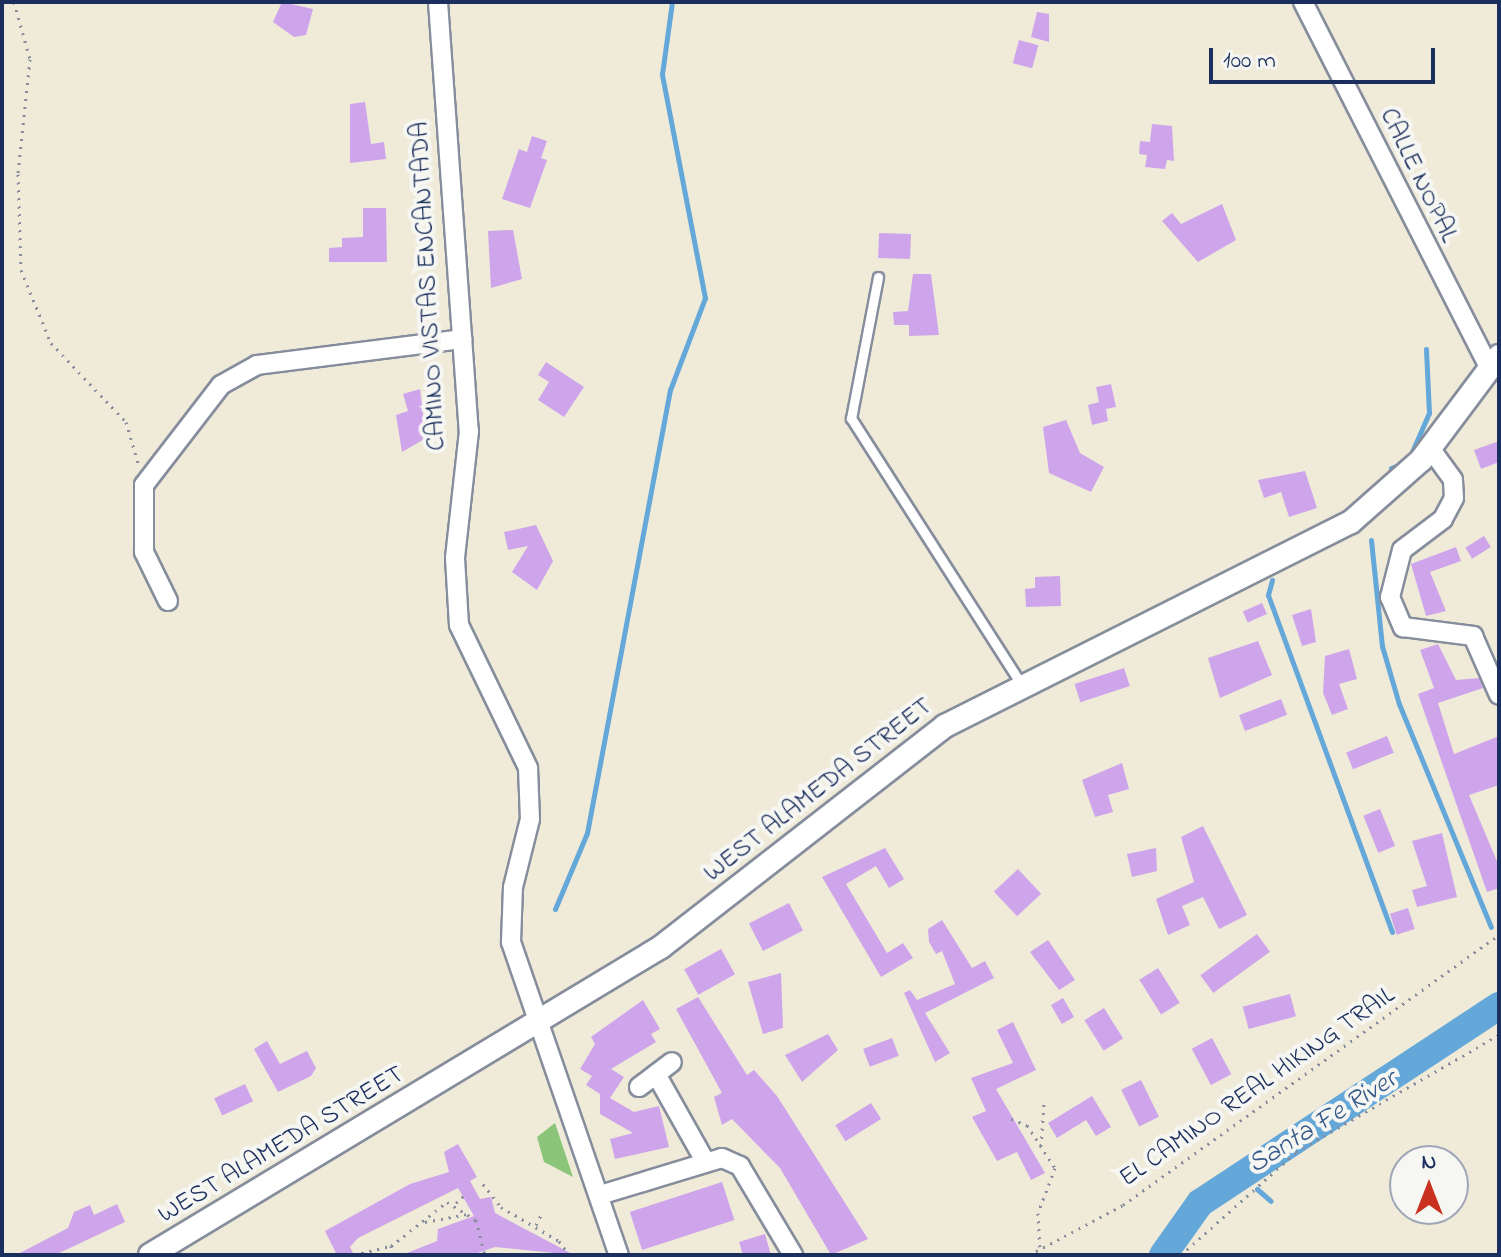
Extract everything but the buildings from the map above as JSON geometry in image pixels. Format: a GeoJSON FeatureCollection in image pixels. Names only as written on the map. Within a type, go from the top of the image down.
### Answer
{"type":"FeatureCollection","features":[{"type":"Feature","properties":{"kind":"street","name":"CAMINO VISTAS ENCANTADA"},"geometry":{"type":"LineString","coordinates":[[438,2],[469,431],[455,558],[459,625],[528,768],[530,819],[509,921],[540,1024],[619,1255]]}},
{"type":"Feature","properties":{"kind":"street","name":"CALLE NOPAL"},"geometry":{"type":"LineString","coordinates":[[1303,2],[1494,362]]}},
{"type":"Feature","properties":{"kind":"street"},"geometry":{"type":"LineString","coordinates":[[168,601],[144,552],[144,485],[221,385],[257,365],[462,339]]}},
{"type":"Feature","properties":{"kind":"street","name":"WEST ALAMEDA STREET"},"geometry":{"type":"LineString","coordinates":[[150,1255],[177,1249],[540,1024],[723,903],[915,746],[1021,684],[1338,531],[1430,448],[1494,362]]}},
{"type":"Feature","properties":{"kind":"street"},"geometry":{"type":"LineString","coordinates":[[1430,448],[1453,480],[1454,498],[1443,519],[1402,550],[1390,597],[1403,627],[1473,636],[1499,695]]}},
{"type":"Feature","properties":{"kind":"street"},"geometry":{"type":"LineString","coordinates":[[639,1087],[672,1062]]}},
{"type":"Feature","properties":{"kind":"street"},"geometry":{"type":"LineString","coordinates":[[656,1074],[705,1161]]}},
{"type":"Feature","properties":{"kind":"street"},"geometry":{"type":"LineString","coordinates":[[600,1195],[722,1158],[740,1166],[793,1255]]}},
{"type":"Feature","properties":{"kind":"lane"},"geometry":{"type":"LineString","coordinates":[[878,277],[851,418],[1021,684]]}},
{"type":"Feature","properties":{"kind":"path"},"geometry":{"type":"LineString","coordinates":[[14,2],[30,59],[18,174],[21,270],[51,343],[126,422],[144,485]]}},
{"type":"Feature","properties":{"kind":"path","name":"EL CAMINO REAL HIKING TRAIL"},"geometry":{"type":"LineString","coordinates":[[1029,1255],[1123,1205],[1499,935]]}},
{"type":"Feature","properties":{"kind":"path"},"geometry":{"type":"LineString","coordinates":[[1181,1255],[1296,1152],[1499,1035]]}},
{"type":"Feature","properties":{"kind":"path"},"geometry":{"type":"LineString","coordinates":[[1041,1146],[1044,1104]]}},
{"type":"Feature","properties":{"kind":"path"},"geometry":{"type":"LineString","coordinates":[[1011,1119],[1027,1125],[1055,1168],[1038,1213],[1040,1250]]}},
{"type":"Feature","properties":{"kind":"path"},"geometry":{"type":"LineString","coordinates":[[483,1184],[501,1207],[535,1227],[569,1255]]}},
{"type":"Feature","properties":{"kind":"path"},"geometry":{"type":"LineString","coordinates":[[354,1255],[391,1246],[425,1222],[438,1206],[456,1203],[468,1192]]}},
{"type":"Feature","properties":{"kind":"path"},"geometry":{"type":"LineString","coordinates":[[456,1203],[468,1212],[485,1255]]}},
{"type":"Feature","properties":{"kind":"path"},"geometry":{"type":"LineString","coordinates":[[535,1227],[543,1211]]}},
{"type":"Feature","properties":{"kind":"path"},"geometry":{"type":"LineString","coordinates":[[425,1222],[468,1212]]}},
{"type":"Feature","properties":{"kind":"path"},"geometry":{"type":"LineString","coordinates":[[391,1246],[391,1255]]}},
{"type":"Feature","properties":{"kind":"green space"},"geometry":{"type":"Polygon","coordinates":[[[555,1123],[573,1177],[544,1162],[537,1137],[555,1123]]]}},
{"type":"Feature","properties":{"kind":"waterway"},"geometry":{"type":"LineString","coordinates":[[555,909],[587,833],[670,390],[705,298],[662,74],[672,2]]}},
{"type":"Feature","properties":{"kind":"waterway"},"geometry":{"type":"LineString","coordinates":[[1391,468],[1408,461],[1429,413],[1426,349]]}},
{"type":"Feature","properties":{"kind":"waterway"},"geometry":{"type":"LineString","coordinates":[[1371,540],[1382,646],[1399,704],[1491,927]]}},
{"type":"Feature","properties":{"kind":"waterway"},"geometry":{"type":"LineString","coordinates":[[1272,580],[1268,595],[1392,932]]}},
{"type":"Feature","properties":{"kind":"waterway","name":"Santa Fe River"},"geometry":{"type":"LineString","coordinates":[[1163,1255],[1200,1203],[1499,1006]]}},
{"type":"Feature","properties":{"kind":"waterway"},"geometry":{"type":"LineString","coordinates":[[1257,1189],[1271,1201]]}}]}
